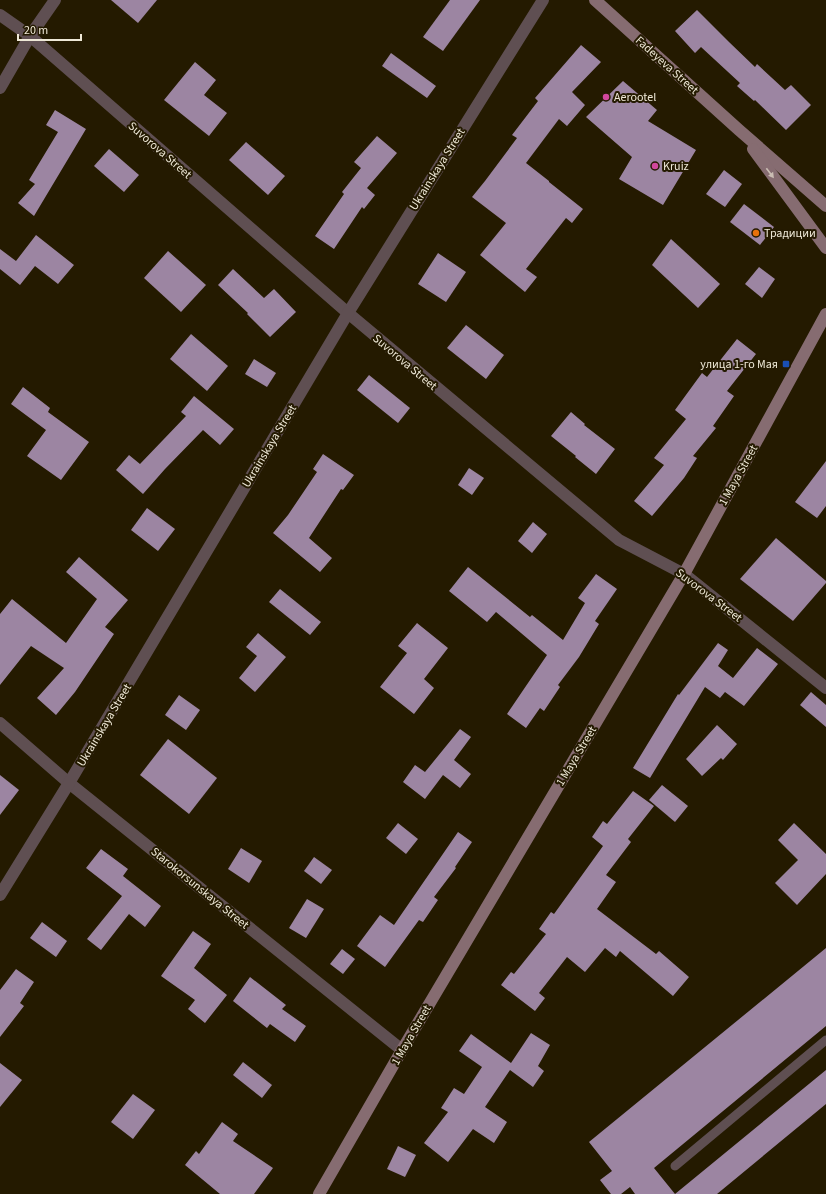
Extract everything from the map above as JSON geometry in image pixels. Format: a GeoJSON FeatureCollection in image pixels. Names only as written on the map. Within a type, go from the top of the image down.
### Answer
{"type":"FeatureCollection","features":[{"type":"Feature","properties":{"kind":"street"},"geometry":{"type":"LineString","coordinates":[[0,88],[30,36],[55,0]]}},
{"type":"Feature","properties":{"kind":"street","name":"Ukrainskaya Street"},"geometry":{"type":"LineString","coordinates":[[0,896],[69,784],[348,314],[543,0]]}},
{"type":"Feature","properties":{"kind":"street","name":"Fadeyeva Street"},"geometry":{"type":"LineString","coordinates":[[595,0],[826,206]]}},
{"type":"Feature","properties":{"kind":"street","name":"Suvorova Street"},"geometry":{"type":"LineString","coordinates":[[0,15],[30,36],[348,314],[619,540],[684,574],[826,688]]}},
{"type":"Feature","properties":{"kind":"street","name":"Fadeyeva Street"},"geometry":{"type":"LineString","coordinates":[[739,130],[826,248]]}},
{"type":"Feature","properties":{"kind":"street","name":"1 Maya Street"},"geometry":{"type":"LineString","coordinates":[[319,1194],[402,1050],[684,574],[826,314]]}},
{"type":"Feature","properties":{"kind":"street","name":"Starokorsunskaya Street"},"geometry":{"type":"LineString","coordinates":[[0,723],[69,784],[402,1050]]}},
{"type":"Feature","properties":{"kind":"lane"},"geometry":{"type":"LineString","coordinates":[[675,1166],[826,1040]]}},
{"type":"Feature","properties":{"kind":"building"},"geometry":{"type":"Polygon","coordinates":[[[111,0],[157,0],[138,23],[111,0]]]}},
{"type":"Feature","properties":{"kind":"building"},"geometry":{"type":"Polygon","coordinates":[[[450,0],[480,0],[443,51],[423,37],[450,0]]]}},
{"type":"Feature","properties":{"kind":"building"},"geometry":{"type":"Polygon","coordinates":[[[697,10],[755,67],[757,64],[785,90],[791,85],[811,105],[786,130],[755,100],[754,101],[737,86],[740,83],[701,47],[695,53],[675,31],[697,10]]]}},
{"type":"Feature","properties":{"kind":"building"},"geometry":{"type":"Polygon","coordinates":[[[581,45],[601,62],[572,92],[585,105],[567,126],[559,119],[526,163],[583,209],[572,223],[566,218],[526,269],[537,277],[525,292],[480,255],[506,223],[472,197],[517,138],[512,135],[538,101],[535,98],[581,45]]]}},
{"type":"Feature","properties":{"kind":"building"},"geometry":{"type":"Polygon","coordinates":[[[391,53],[436,86],[427,98],[382,66],[391,53]]]}},
{"type":"Feature","properties":{"kind":"building"},"geometry":{"type":"Polygon","coordinates":[[[195,62],[216,80],[204,95],[227,113],[209,136],[164,100],[195,62]]]}},
{"type":"Feature","properties":{"kind":"building"},"geometry":{"type":"Polygon","coordinates":[[[623,81],[657,110],[648,121],[696,150],[663,205],[619,179],[632,157],[586,117],[623,81]]]}},
{"type":"Feature","properties":{"kind":"building"},"geometry":{"type":"Polygon","coordinates":[[[55,110],[86,129],[34,216],[18,203],[35,184],[29,180],[58,132],[46,125],[55,110]]]}},
{"type":"Feature","properties":{"kind":"building"},"geometry":{"type":"Polygon","coordinates":[[[377,136],[397,153],[367,188],[375,195],[364,209],[362,207],[334,249],[315,236],[344,194],[342,192],[361,168],[354,162],[377,136]]]}},
{"type":"Feature","properties":{"kind":"building"},"geometry":{"type":"Polygon","coordinates":[[[246,142],[285,176],[268,195],[229,160],[246,142]]]}},
{"type":"Feature","properties":{"kind":"building"},"geometry":{"type":"Polygon","coordinates":[[[109,149],[139,175],[124,192],[94,166],[109,149]]]}},
{"type":"Feature","properties":{"kind":"building"},"geometry":{"type":"Polygon","coordinates":[[[724,170],[742,184],[725,207],[706,194],[724,170]]]}},
{"type":"Feature","properties":{"kind":"building"},"geometry":{"type":"Polygon","coordinates":[[[744,204],[774,227],[760,245],[730,222],[744,204]]]}},
{"type":"Feature","properties":{"kind":"building"},"geometry":{"type":"Polygon","coordinates":[[[36,235],[74,265],[58,284],[35,266],[20,285],[0,269],[0,249],[16,261],[36,235]]]}},
{"type":"Feature","properties":{"kind":"building"},"geometry":{"type":"Polygon","coordinates":[[[671,239],[720,284],[698,308],[652,265],[671,239]]]}},
{"type":"Feature","properties":{"kind":"building"},"geometry":{"type":"Polygon","coordinates":[[[168,251],[206,285],[181,312],[144,278],[168,251]]]}},
{"type":"Feature","properties":{"kind":"building"},"geometry":{"type":"Polygon","coordinates":[[[438,253],[466,272],[446,302],[418,284],[438,253]]]}},
{"type":"Feature","properties":{"kind":"building"},"geometry":{"type":"Polygon","coordinates":[[[759,267],[775,279],[762,298],[745,284],[759,267]]]}},
{"type":"Feature","properties":{"kind":"building"},"geometry":{"type":"Polygon","coordinates":[[[233,269],[264,298],[274,289],[296,312],[270,337],[247,314],[248,313],[218,285],[233,269]]]}},
{"type":"Feature","properties":{"kind":"building"},"geometry":{"type":"Polygon","coordinates":[[[466,325],[504,355],[486,379],[447,348],[466,325]]]}},
{"type":"Feature","properties":{"kind":"building"},"geometry":{"type":"Polygon","coordinates":[[[191,334],[228,366],[207,391],[170,359],[191,334]]]}},
{"type":"Feature","properties":{"kind":"building"},"geometry":{"type":"Polygon","coordinates":[[[737,339],[756,354],[727,391],[734,396],[713,426],[716,428],[693,456],[697,458],[684,478],[652,516],[634,501],[664,465],[654,458],[686,419],[675,410],[702,373],[707,377],[737,339]]]}},
{"type":"Feature","properties":{"kind":"building"},"geometry":{"type":"Polygon","coordinates":[[[254,359],[276,373],[267,387],[245,374],[254,359]]]}},
{"type":"Feature","properties":{"kind":"building"},"geometry":{"type":"Polygon","coordinates":[[[369,375],[410,408],[398,423],[357,390],[369,375]]]}},
{"type":"Feature","properties":{"kind":"building"},"geometry":{"type":"Polygon","coordinates":[[[23,387],[50,408],[48,412],[89,442],[61,480],[27,456],[46,430],[11,404],[23,387]]]}},
{"type":"Feature","properties":{"kind":"building"},"geometry":{"type":"Polygon","coordinates":[[[194,396],[234,429],[220,445],[203,430],[143,494],[116,470],[129,455],[140,464],[186,416],[181,412],[194,396]]]}},
{"type":"Feature","properties":{"kind":"building"},"geometry":{"type":"Polygon","coordinates":[[[571,412],[585,424],[584,425],[615,449],[596,474],[551,436],[571,412]]]}},
{"type":"Feature","properties":{"kind":"building"},"geometry":{"type":"Polygon","coordinates":[[[323,454],[354,475],[343,490],[341,489],[309,538],[332,558],[320,572],[273,533],[288,515],[317,472],[313,469],[323,454]]]}},
{"type":"Feature","properties":{"kind":"building"},"geometry":{"type":"Polygon","coordinates":[[[826,461],[826,506],[817,518],[795,502],[826,461]]]}},
{"type":"Feature","properties":{"kind":"building"},"geometry":{"type":"Polygon","coordinates":[[[469,468],[484,478],[472,495],[458,485],[469,468]]]}},
{"type":"Feature","properties":{"kind":"building"},"geometry":{"type":"Polygon","coordinates":[[[147,508],[175,529],[158,551],[131,530],[147,508]]]}},
{"type":"Feature","properties":{"kind":"building"},"geometry":{"type":"Polygon","coordinates":[[[533,522],[547,534],[532,553],[518,541],[533,522]]]}},
{"type":"Feature","properties":{"kind":"building"},"geometry":{"type":"Polygon","coordinates":[[[776,538],[826,581],[826,583],[793,621],[740,579],[776,538]]]}},
{"type":"Feature","properties":{"kind":"building"},"geometry":{"type":"Polygon","coordinates":[[[79,557],[128,600],[105,627],[114,634],[75,692],[56,715],[37,698],[64,668],[31,646],[0,685],[0,614],[12,599],[66,643],[97,599],[66,572],[79,557]]]}},
{"type":"Feature","properties":{"kind":"building"},"geometry":{"type":"Polygon","coordinates":[[[468,567],[530,617],[532,615],[563,640],[585,603],[578,598],[596,574],[617,589],[595,621],[599,624],[579,657],[558,685],[560,687],[544,711],[540,708],[526,728],[507,714],[547,655],[496,612],[487,622],[449,591],[468,567]]]}},
{"type":"Feature","properties":{"kind":"building"},"geometry":{"type":"Polygon","coordinates":[[[280,589],[321,622],[310,635],[269,602],[280,589]]]}},
{"type":"Feature","properties":{"kind":"building"},"geometry":{"type":"Polygon","coordinates":[[[417,623],[448,648],[424,679],[434,688],[414,714],[380,687],[407,653],[398,646],[417,623]]]}},
{"type":"Feature","properties":{"kind":"building"},"geometry":{"type":"Polygon","coordinates":[[[258,633],[286,657],[255,692],[239,678],[257,656],[246,647],[258,633]]]}},
{"type":"Feature","properties":{"kind":"building"},"geometry":{"type":"Polygon","coordinates":[[[718,643],[728,650],[718,666],[733,678],[757,648],[778,664],[744,706],[725,692],[720,698],[705,687],[650,778],[633,768],[678,694],[679,695],[718,643]]]}},
{"type":"Feature","properties":{"kind":"building"},"geometry":{"type":"Polygon","coordinates":[[[811,692],[826,705],[826,727],[800,705],[811,692]]]}},
{"type":"Feature","properties":{"kind":"building"},"geometry":{"type":"Polygon","coordinates":[[[179,695],[200,710],[186,730],[165,715],[179,695]]]}},
{"type":"Feature","properties":{"kind":"building"},"geometry":{"type":"Polygon","coordinates":[[[717,725],[737,744],[723,760],[721,758],[702,776],[686,759],[717,725]]]}},
{"type":"Feature","properties":{"kind":"building"},"geometry":{"type":"Polygon","coordinates":[[[460,729],[471,737],[454,760],[471,774],[460,788],[443,775],[425,799],[403,782],[415,765],[425,772],[460,729]]]}},
{"type":"Feature","properties":{"kind":"building"},"geometry":{"type":"Polygon","coordinates":[[[168,739],[217,778],[189,814],[140,775],[168,739]]]}},
{"type":"Feature","properties":{"kind":"building"},"geometry":{"type":"Polygon","coordinates":[[[0,775],[19,790],[0,815],[0,775]]]}},
{"type":"Feature","properties":{"kind":"building"},"geometry":{"type":"Polygon","coordinates":[[[662,785],[688,806],[675,822],[649,800],[662,785]]]}},
{"type":"Feature","properties":{"kind":"building"},"geometry":{"type":"Polygon","coordinates":[[[633,791],[654,806],[628,839],[631,842],[606,875],[616,882],[597,909],[656,954],[659,951],[689,977],[673,996],[620,951],[616,957],[605,948],[585,972],[567,957],[539,993],[545,998],[535,1011],[501,985],[511,972],[514,974],[546,934],[539,929],[551,912],[554,914],[603,846],[592,837],[603,821],[607,824],[633,791]]]}},
{"type":"Feature","properties":{"kind":"building"},"geometry":{"type":"Polygon","coordinates":[[[398,823],[418,839],[406,854],[386,838],[398,823]]]}},
{"type":"Feature","properties":{"kind":"building"},"geometry":{"type":"Polygon","coordinates":[[[794,823],[826,854],[826,874],[797,905],[775,883],[798,860],[778,840],[794,823]]]}},
{"type":"Feature","properties":{"kind":"building"},"geometry":{"type":"Polygon","coordinates":[[[458,832],[472,842],[455,867],[456,868],[434,897],[438,900],[423,922],[419,920],[385,967],[357,946],[380,915],[394,925],[458,832]]]}},
{"type":"Feature","properties":{"kind":"building"},"geometry":{"type":"Polygon","coordinates":[[[241,848],[262,861],[249,883],[228,869],[241,848]]]}},
{"type":"Feature","properties":{"kind":"building"},"geometry":{"type":"Polygon","coordinates":[[[101,849],[128,869],[123,876],[161,906],[145,927],[129,914],[101,950],[87,939],[122,896],[86,868],[101,849]]]}},
{"type":"Feature","properties":{"kind":"building"},"geometry":{"type":"Polygon","coordinates":[[[314,857],[332,870],[321,884],[304,871],[314,857]]]}},
{"type":"Feature","properties":{"kind":"building"},"geometry":{"type":"Polygon","coordinates":[[[307,899],[324,909],[306,938],[289,928],[307,899]]]}},
{"type":"Feature","properties":{"kind":"building"},"geometry":{"type":"Polygon","coordinates":[[[42,922],[67,941],[56,957],[30,938],[42,922]]]}},
{"type":"Feature","properties":{"kind":"building"},"geometry":{"type":"Polygon","coordinates":[[[193,931],[211,944],[194,968],[227,995],[205,1023],[188,1009],[195,1000],[161,976],[193,931]]]}},
{"type":"Feature","properties":{"kind":"building"},"geometry":{"type":"Polygon","coordinates":[[[826,948],[826,1026],[654,1168],[675,1194],[635,1194],[630,1187],[621,1194],[611,1194],[600,1180],[612,1171],[589,1142],[826,948]]]}},
{"type":"Feature","properties":{"kind":"building"},"geometry":{"type":"Polygon","coordinates":[[[342,949],[355,959],[343,974],[330,964],[342,949]]]}},
{"type":"Feature","properties":{"kind":"building"},"geometry":{"type":"Polygon","coordinates":[[[16,969],[34,982],[20,1003],[24,1006],[0,1037],[0,990],[16,969]]]}},
{"type":"Feature","properties":{"kind":"building"},"geometry":{"type":"Polygon","coordinates":[[[250,977],[286,1005],[282,1009],[306,1026],[295,1042],[270,1024],[267,1028],[233,1001],[250,977]]]}},
{"type":"Feature","properties":{"kind":"building"},"geometry":{"type":"Polygon","coordinates":[[[531,1033],[550,1045],[538,1066],[544,1071],[533,1087],[510,1070],[485,1107],[507,1122],[494,1143],[473,1129],[448,1162],[424,1143],[448,1112],[441,1108],[454,1088],[464,1094],[482,1067],[459,1051],[471,1034],[511,1063],[531,1033]]]}},
{"type":"Feature","properties":{"kind":"building"},"geometry":{"type":"Polygon","coordinates":[[[243,1062],[272,1085],[262,1098],[233,1075],[243,1062]]]}},
{"type":"Feature","properties":{"kind":"building"},"geometry":{"type":"Polygon","coordinates":[[[0,1063],[22,1080],[0,1107],[0,1063]]]}},
{"type":"Feature","properties":{"kind":"building"},"geometry":{"type":"Polygon","coordinates":[[[826,1070],[826,1104],[717,1194],[675,1194],[826,1070]]]}},
{"type":"Feature","properties":{"kind":"building"},"geometry":{"type":"Polygon","coordinates":[[[133,1094],[155,1110],[133,1139],[111,1122],[133,1094]]]}},
{"type":"Feature","properties":{"kind":"building"},"geometry":{"type":"Polygon","coordinates":[[[222,1122],[238,1134],[233,1141],[273,1168],[254,1194],[220,1194],[185,1165],[196,1151],[199,1154],[222,1122]]]}},
{"type":"Feature","properties":{"kind":"building"},"geometry":{"type":"Polygon","coordinates":[[[398,1146],[416,1155],[405,1177],[387,1169],[398,1146]]]}},
{"type":"Feature","properties":{"kind":"place","name":"Aerootel"},"geometry":{"type":"Point","coordinates":[606,97]}},
{"type":"Feature","properties":{"kind":"place","name":"Kruiz"},"geometry":{"type":"Point","coordinates":[655,166]}},
{"type":"Feature","properties":{"kind":"place","name":"Традиции"},"geometry":{"type":"Point","coordinates":[756,233]}},
{"type":"Feature","properties":{"kind":"place","name":"улица 1-го Мая"},"geometry":{"type":"Point","coordinates":[786,364]}}]}
